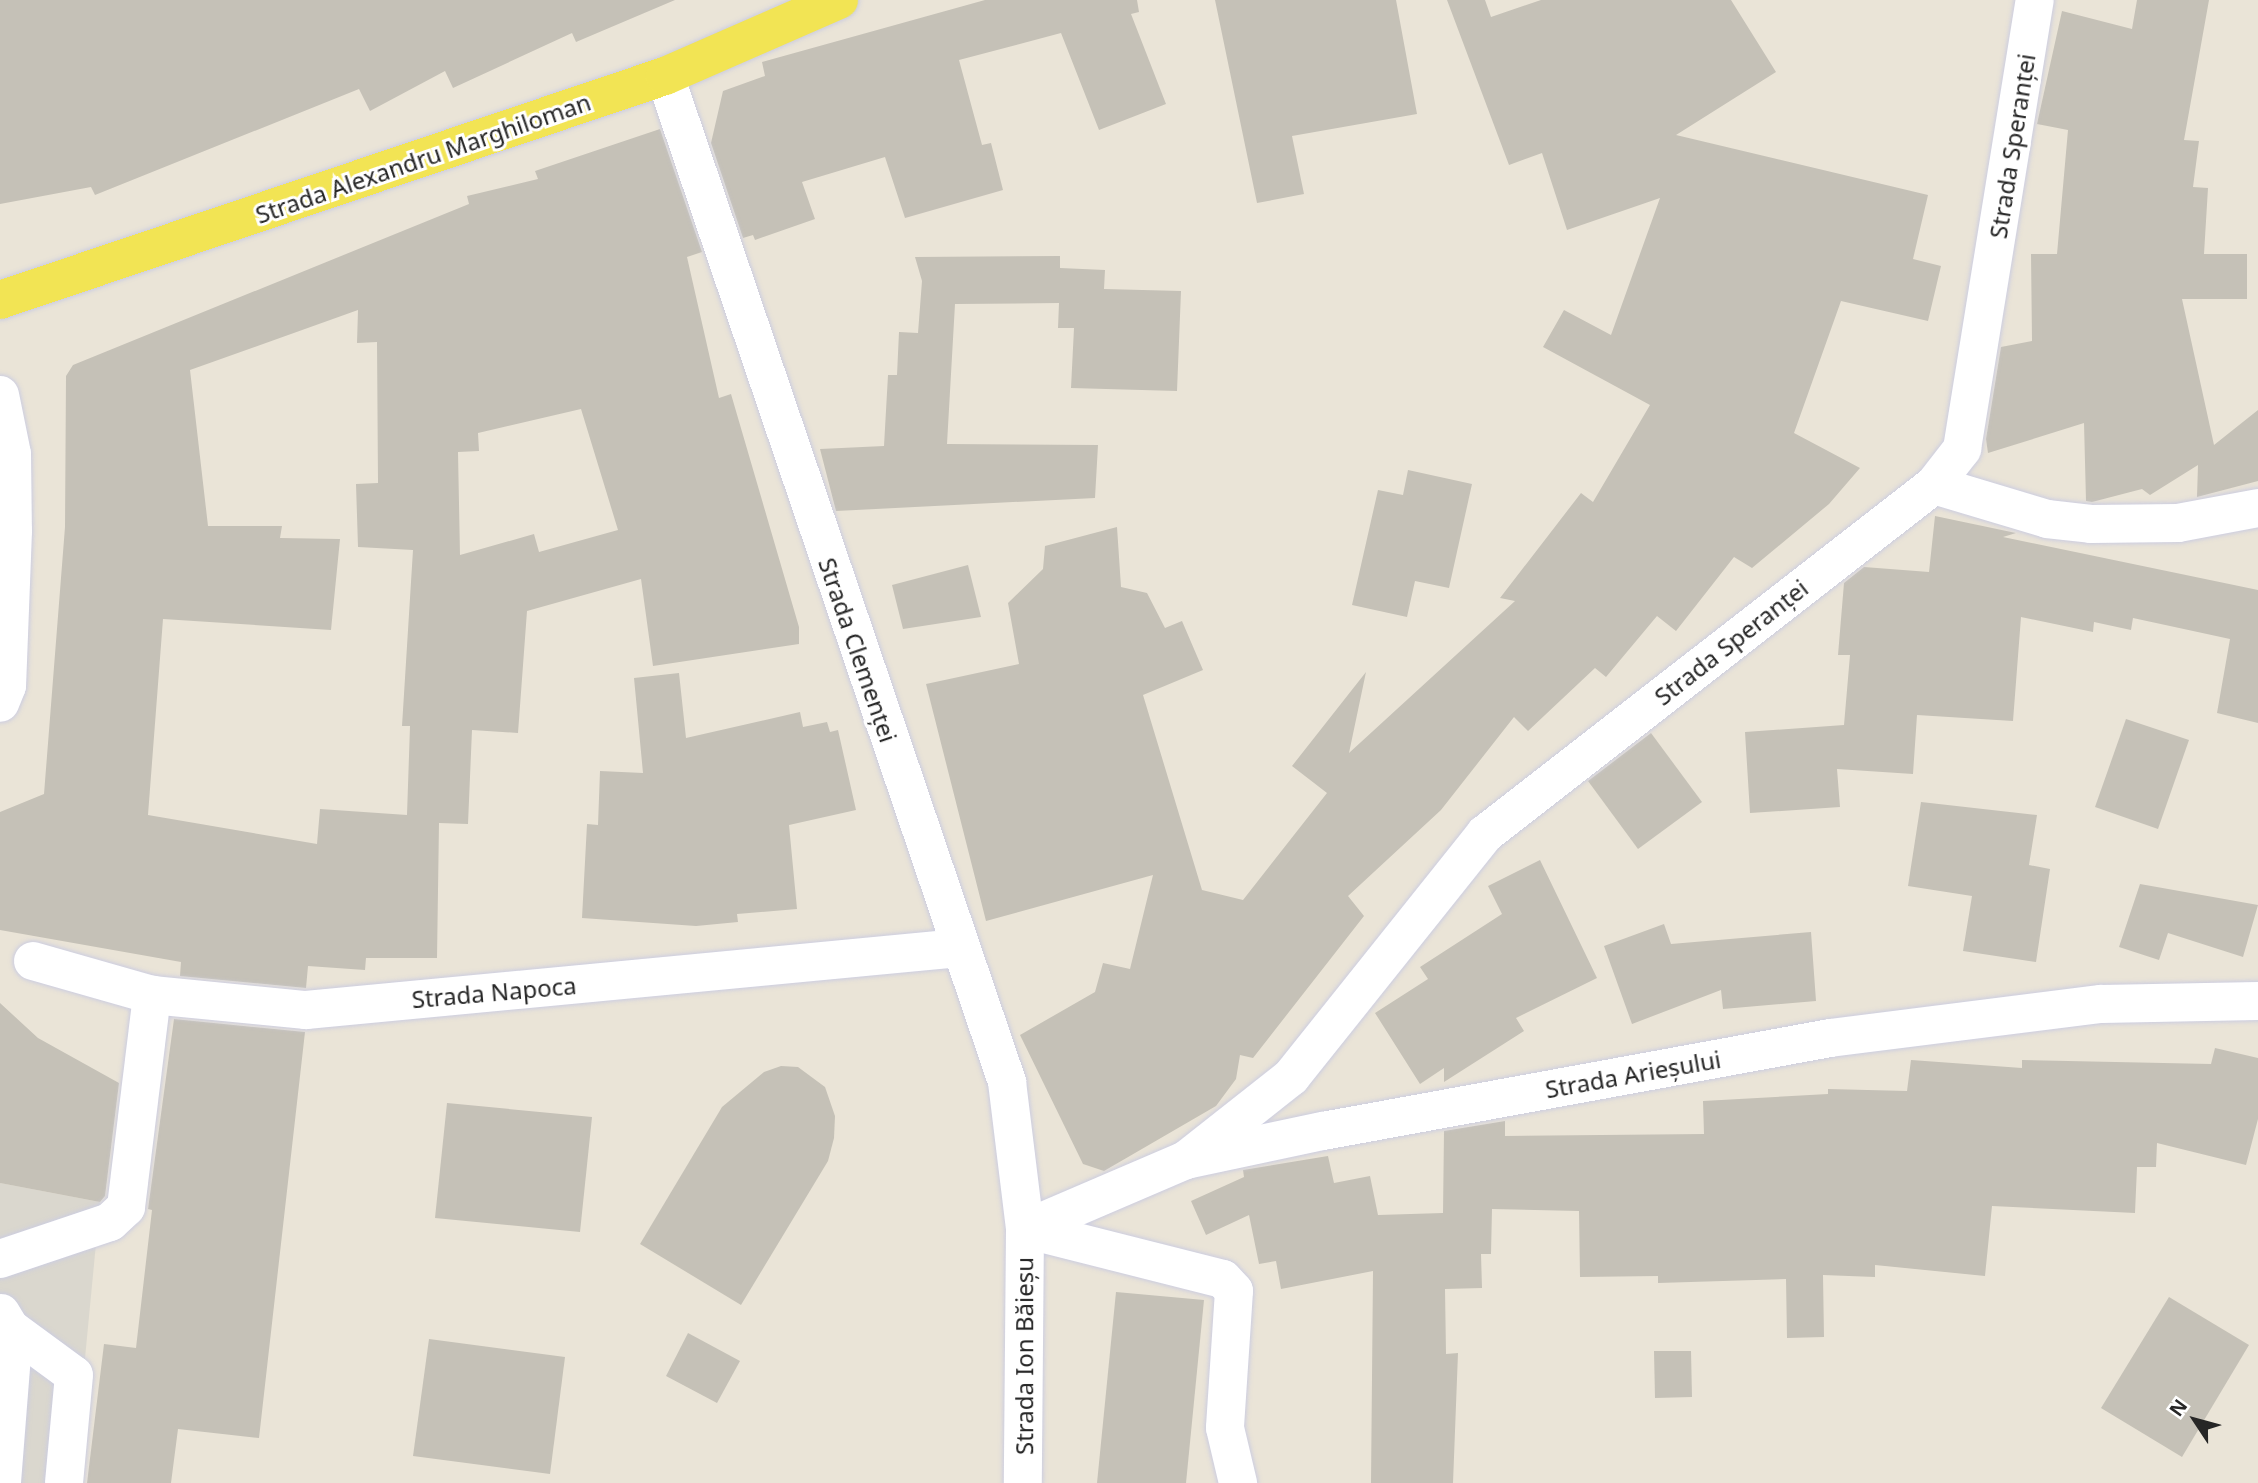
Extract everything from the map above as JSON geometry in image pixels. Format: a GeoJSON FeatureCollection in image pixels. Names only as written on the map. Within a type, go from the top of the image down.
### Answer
{"type":"FeatureCollection","features":[{"type":"Feature","properties":{"kind":"main road","name":"Strada Alexandru Marghiloman"},"geometry":{"type":"LineString","coordinates":[[0,300],[664,76],[839,0]]}},
{"type":"Feature","properties":{"kind":"street","name":"Strada Speranței"},"geometry":{"type":"LineString","coordinates":[[1186,1160],[1291,1077],[1341,1022],[1485,834],[1934,485],[1962,449],[1973,402],[2035,0]]}},
{"type":"Feature","properties":{"kind":"street","name":"Strada Clemenței"},"geometry":{"type":"LineString","coordinates":[[664,76],[1007,1082],[1025,1229]]}},
{"type":"Feature","properties":{"kind":"street"},"geometry":{"type":"LineString","coordinates":[[0,395],[12,454],[13,531],[7,686],[0,703]]}},
{"type":"Feature","properties":{"kind":"street"},"geometry":{"type":"LineString","coordinates":[[1934,485],[2047,519],[2091,524],[2178,523],[2258,508]]}},
{"type":"Feature","properties":{"kind":"street","name":"Strada Napoca"},"geometry":{"type":"LineString","coordinates":[[33,961],[152,995],[306,1010],[960,948]]}},
{"type":"Feature","properties":{"kind":"street"},"geometry":{"type":"LineString","coordinates":[[0,1259],[120,1216],[126,1208],[152,995]]}},
{"type":"Feature","properties":{"kind":"street","name":"Strada Arieșului"},"geometry":{"type":"LineString","coordinates":[[1025,1229],[1186,1160],[1830,1038],[2101,1004],[2258,1001]]}},
{"type":"Feature","properties":{"kind":"street"},"geometry":{"type":"LineString","coordinates":[[1025,1229],[1223,1279],[1234,1291],[1227,1344],[1225,1428],[1238,1483]]}},
{"type":"Feature","properties":{"kind":"street","name":"Strada Ion Băieșu"},"geometry":{"type":"LineString","coordinates":[[1023,1483],[1025,1229]]}},
{"type":"Feature","properties":{"kind":"street"},"geometry":{"type":"LineString","coordinates":[[2,1483],[5,1319]]}},
{"type":"Feature","properties":{"kind":"street"},"geometry":{"type":"LineString","coordinates":[[5,1319],[74,1375],[64,1483]]}},
{"type":"Feature","properties":{"kind":"shaded area"},"geometry":{"type":"Polygon","coordinates":[[[0,1183],[100,1202],[73,1483],[0,1483],[0,1183]]]}},
{"type":"Feature","properties":{"kind":"building"},"geometry":{"type":"Polygon","coordinates":[[[0,0],[675,0],[576,42],[572,33],[453,88],[445,71],[370,111],[359,89],[95,195],[91,187],[0,204],[0,0]]]}},
{"type":"Feature","properties":{"kind":"building"},"geometry":{"type":"Polygon","coordinates":[[[985,0],[1137,0],[1139,12],[1131,14],[1166,104],[1099,130],[1061,33],[959,60],[982,145],[991,143],[1003,190],[905,218],[885,157],[802,182],[815,219],[755,240],[753,235],[743,238],[711,143],[723,91],[765,76],[762,62],[985,0]]]}},
{"type":"Feature","properties":{"kind":"building"},"geometry":{"type":"Polygon","coordinates":[[[1215,0],[1396,0],[1417,114],[1292,136],[1304,194],[1257,203],[1215,0]]]}},
{"type":"Feature","properties":{"kind":"building"},"geometry":{"type":"Polygon","coordinates":[[[1447,0],[1485,0],[1491,17],[1541,0],[1731,0],[1776,72],[1676,135],[1928,195],[1913,259],[1941,266],[1928,321],[1841,301],[1794,433],[1860,468],[1829,504],[1752,568],[1734,557],[1676,631],[1657,616],[1606,677],[1595,668],[1528,731],[1514,717],[1441,810],[1348,896],[1364,916],[1253,1058],[1240,1055],[1236,1079],[1216,1106],[1104,1171],[1083,1164],[1020,1035],[1095,992],[1103,963],[1130,969],[1153,875],[986,921],[926,684],[1019,664],[1008,603],[1043,569],[1045,546],[1117,527],[1121,587],[1147,593],[1165,628],[1182,621],[1203,670],[1143,695],[1202,890],[1243,900],[1327,793],[1292,766],[1366,672],[1349,753],[1515,601],[1500,598],[1581,493],[1593,502],[1650,405],[1543,347],[1564,310],[1611,335],[1660,198],[1567,230],[1542,153],[1509,165],[1447,0]]]}},
{"type":"Feature","properties":{"kind":"building"},"geometry":{"type":"Polygon","coordinates":[[[2137,0],[2209,0],[2184,140],[2199,141],[2193,187],[2208,188],[2204,254],[2247,254],[2247,299],[2182,299],[2214,445],[2258,410],[2258,481],[2197,497],[2198,465],[2150,495],[2142,489],[2092,502],[2086,501],[2084,423],[1988,453],[1986,439],[2001,347],[2032,341],[2031,254],[2057,254],[2068,130],[2037,124],[2062,11],[2132,29],[2137,0]]]}},
{"type":"Feature","properties":{"kind":"building"},"geometry":{"type":"Polygon","coordinates":[[[660,129],[702,252],[687,257],[719,398],[731,394],[799,627],[799,644],[653,666],[641,579],[527,611],[518,733],[472,730],[468,824],[439,823],[437,958],[366,958],[365,970],[308,966],[306,988],[180,976],[181,962],[0,930],[0,812],[44,794],[65,527],[66,376],[73,365],[469,204],[467,196],[538,179],[535,171],[660,129]],[[358,310],[190,370],[208,526],[282,526],[280,538],[340,539],[331,630],[163,619],[148,815],[317,844],[320,809],[407,815],[410,726],[402,726],[413,550],[358,547],[356,484],[378,483],[377,342],[357,343],[358,310]],[[581,409],[478,433],[479,451],[458,452],[460,555],[534,534],[539,552],[618,530],[581,409]]]}},
{"type":"Feature","properties":{"kind":"building"},"geometry":{"type":"Polygon","coordinates":[[[1060,256],[1060,268],[1105,270],[1104,289],[1181,291],[1177,391],[1071,388],[1074,328],[1058,328],[1059,303],[955,304],[947,444],[1098,445],[1095,498],[836,511],[820,449],[884,446],[888,375],[897,375],[899,332],[918,333],[922,281],[915,257],[1060,256]]]}},
{"type":"Feature","properties":{"kind":"building"},"geometry":{"type":"Polygon","coordinates":[[[1408,470],[1472,484],[1449,588],[1415,581],[1407,617],[1352,605],[1378,490],[1403,495],[1408,470]]]}},
{"type":"Feature","properties":{"kind":"building"},"geometry":{"type":"Polygon","coordinates":[[[1935,516],[2016,533],[2003,537],[2258,590],[2258,723],[2217,713],[2230,639],[2133,618],[2131,630],[2094,622],[2093,632],[2021,617],[2013,721],[1917,715],[1913,774],[1837,769],[1840,807],[1750,813],[1745,732],[1844,725],[1850,655],[1838,655],[1844,583],[1864,567],[1929,572],[1935,516]]]}},
{"type":"Feature","properties":{"kind":"building"},"geometry":{"type":"Polygon","coordinates":[[[968,565],[981,617],[903,629],[892,585],[968,565]]]}},
{"type":"Feature","properties":{"kind":"building"},"geometry":{"type":"Polygon","coordinates":[[[679,673],[686,738],[800,712],[803,727],[827,722],[830,732],[838,730],[856,810],[789,825],[797,909],[737,914],[738,922],[696,926],[582,918],[587,824],[598,825],[600,771],[643,773],[634,678],[679,673]]]}},
{"type":"Feature","properties":{"kind":"building"},"geometry":{"type":"Polygon","coordinates":[[[2126,719],[2189,740],[2158,829],[2095,807],[2126,719]]]}},
{"type":"Feature","properties":{"kind":"building"},"geometry":{"type":"Polygon","coordinates":[[[1651,733],[1702,802],[1638,849],[1588,781],[1651,733]]]}},
{"type":"Feature","properties":{"kind":"building"},"geometry":{"type":"Polygon","coordinates":[[[1921,802],[2037,815],[2029,865],[2050,869],[2036,962],[1963,951],[1972,896],[1908,886],[1921,802]]]}},
{"type":"Feature","properties":{"kind":"building"},"geometry":{"type":"Polygon","coordinates":[[[1540,860],[1597,978],[1516,1018],[1524,1031],[1444,1082],[1444,1068],[1420,1084],[1375,1013],[1428,979],[1420,967],[1502,914],[1488,886],[1540,860]]]}},
{"type":"Feature","properties":{"kind":"building"},"geometry":{"type":"Polygon","coordinates":[[[2140,884],[2258,905],[2243,957],[2168,933],[2159,960],[2119,947],[2140,884]]]}},
{"type":"Feature","properties":{"kind":"building"},"geometry":{"type":"Polygon","coordinates":[[[1664,924],[1671,944],[1811,932],[1816,1001],[1723,1009],[1721,990],[1632,1024],[1604,946],[1664,924]]]}},
{"type":"Feature","properties":{"kind":"building"},"geometry":{"type":"Polygon","coordinates":[[[0,1003],[38,1038],[119,1083],[105,1196],[100,1202],[0,1183],[0,1003]]]}},
{"type":"Feature","properties":{"kind":"building"},"geometry":{"type":"Polygon","coordinates":[[[174,1019],[305,1032],[259,1438],[178,1429],[171,1483],[87,1483],[104,1344],[136,1348],[152,1210],[148,1209],[174,1019]]]}},
{"type":"Feature","properties":{"kind":"building"},"geometry":{"type":"Polygon","coordinates":[[[2215,1048],[2258,1058],[2258,1119],[2246,1165],[2157,1143],[2156,1167],[2137,1167],[2135,1213],[1992,1206],[1985,1276],[1875,1265],[1875,1277],[1823,1275],[1824,1337],[1787,1338],[1786,1279],[1658,1283],[1658,1276],[1580,1277],[1579,1211],[1492,1209],[1491,1254],[1481,1254],[1482,1288],[1445,1289],[1446,1354],[1458,1353],[1453,1483],[1371,1483],[1373,1271],[1281,1289],[1276,1261],[1259,1264],[1249,1215],[1206,1235],[1191,1201],[1244,1177],[1243,1170],[1328,1156],[1334,1183],[1370,1176],[1378,1215],[1443,1213],[1444,1131],[1505,1121],[1505,1136],[1704,1134],[1703,1101],[1828,1094],[1828,1089],[1907,1091],[1911,1060],[2022,1068],[2022,1060],[2211,1064],[2215,1048]]]}},
{"type":"Feature","properties":{"kind":"building"},"geometry":{"type":"Polygon","coordinates":[[[781,1066],[798,1067],[825,1087],[835,1116],[834,1138],[828,1161],[741,1305],[640,1244],[722,1107],[764,1072],[781,1066]]]}},
{"type":"Feature","properties":{"kind":"building"},"geometry":{"type":"Polygon","coordinates":[[[447,1103],[592,1117],[580,1232],[435,1218],[447,1103]]]}},
{"type":"Feature","properties":{"kind":"building"},"geometry":{"type":"Polygon","coordinates":[[[1116,1292],[1204,1300],[1186,1483],[1097,1483],[1116,1292]]]}},
{"type":"Feature","properties":{"kind":"building"},"geometry":{"type":"Polygon","coordinates":[[[2169,1297],[2249,1345],[2182,1457],[2101,1408],[2169,1297]]]}},
{"type":"Feature","properties":{"kind":"building"},"geometry":{"type":"Polygon","coordinates":[[[688,1333],[740,1361],[717,1403],[666,1376],[688,1333]]]}},
{"type":"Feature","properties":{"kind":"building"},"geometry":{"type":"Polygon","coordinates":[[[429,1339],[565,1357],[550,1474],[413,1456],[429,1339]]]}},
{"type":"Feature","properties":{"kind":"building"},"geometry":{"type":"Polygon","coordinates":[[[1654,1351],[1691,1351],[1692,1397],[1655,1398],[1654,1351]]]}}]}
